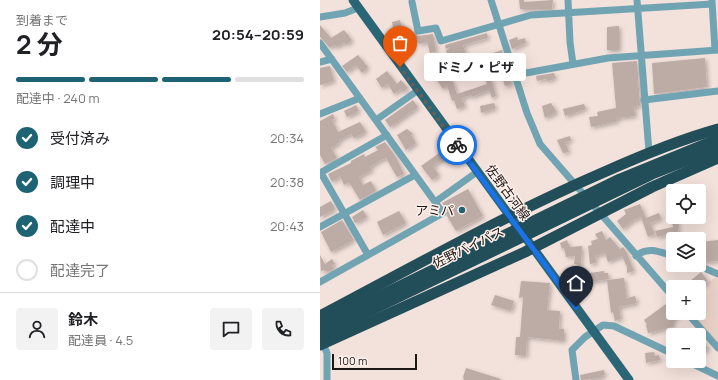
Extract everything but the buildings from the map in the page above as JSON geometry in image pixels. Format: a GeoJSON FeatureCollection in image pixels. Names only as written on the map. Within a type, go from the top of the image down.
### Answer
{"type":"FeatureCollection","features":[{"type":"Feature","properties":{"kind":"highway"},"geometry":{"type":"LineString","coordinates":[[320,316],[509,216],[574,185],[648,152],[718,129]]}},
{"type":"Feature","properties":{"kind":"highway","name":"佐野バイパス"},"geometry":{"type":"LineString","coordinates":[[320,325],[620,179],[718,139]]}},
{"type":"Feature","properties":{"kind":"highway","name":"佐野バイパス"},"geometry":{"type":"LineString","coordinates":[[321,341],[639,180],[718,148]]}},
{"type":"Feature","properties":{"kind":"highway"},"geometry":{"type":"LineString","coordinates":[[321,341],[532,248],[600,215],[652,187],[718,158]]}},
{"type":"Feature","properties":{"kind":"main road","name":"佐野古河線"},"geometry":{"type":"LineString","coordinates":[[355,4],[629,380]]}},
{"type":"Feature","properties":{"kind":"street"},"geometry":{"type":"LineString","coordinates":[[491,0],[527,113],[540,144],[666,290]]}},
{"type":"Feature","properties":{"kind":"street"},"geometry":{"type":"LineString","coordinates":[[568,0],[573,64]]}},
{"type":"Feature","properties":{"kind":"street"},"geometry":{"type":"LineString","coordinates":[[637,0],[648,152]]}},
{"type":"Feature","properties":{"kind":"street"},"geometry":{"type":"LineString","coordinates":[[412,2],[418,31],[436,28],[441,41],[531,15],[638,9],[712,2],[717,50],[608,58],[515,75]]}},
{"type":"Feature","properties":{"kind":"street"},"geometry":{"type":"LineString","coordinates":[[320,17],[345,13],[355,4]]}},
{"type":"Feature","properties":{"kind":"street"},"geometry":{"type":"LineString","coordinates":[[320,43],[443,213],[320,282]]}},
{"type":"Feature","properties":{"kind":"street"},"geometry":{"type":"LineString","coordinates":[[320,62],[332,59]]}},
{"type":"Feature","properties":{"kind":"street"},"geometry":{"type":"LineString","coordinates":[[376,120],[417,90]]}},
{"type":"Feature","properties":{"kind":"street"},"geometry":{"type":"LineString","coordinates":[[644,100],[718,91]]}},
{"type":"Feature","properties":{"kind":"street"},"geometry":{"type":"LineString","coordinates":[[320,114],[360,98]]}},
{"type":"Feature","properties":{"kind":"street"},"geometry":{"type":"LineString","coordinates":[[368,255],[320,173],[387,135]]}},
{"type":"Feature","properties":{"kind":"street"},"geometry":{"type":"LineString","coordinates":[[435,202],[477,172]]}},
{"type":"Feature","properties":{"kind":"street"},"geometry":{"type":"LineString","coordinates":[[320,227],[415,175]]}},
{"type":"Feature","properties":{"kind":"street"},"geometry":{"type":"LineString","coordinates":[[636,256],[642,251],[648,250],[654,250],[666,254]]}},
{"type":"Feature","properties":{"kind":"street"},"geometry":{"type":"LineString","coordinates":[[706,269],[718,274]]}},
{"type":"Feature","properties":{"kind":"street"},"geometry":{"type":"LineString","coordinates":[[693,320],[718,348]]}},
{"type":"Feature","properties":{"kind":"street"},"geometry":{"type":"LineString","coordinates":[[576,380],[572,350],[593,331],[603,325],[614,326],[666,351]]}},
{"type":"Feature","properties":{"kind":"street"},"geometry":{"type":"LineString","coordinates":[[321,341],[327,353],[327,380]]}},
{"type":"Feature","properties":{"kind":"street"},"geometry":{"type":"LineString","coordinates":[[701,368],[718,376]]}},
{"type":"Feature","properties":{"kind":"shaded area"},"geometry":{"type":"Polygon","coordinates":[[[714,278],[718,278],[718,344],[706,331],[706,328],[704,328],[696,320],[706,320],[706,284],[714,278]]]}},
{"type":"Feature","properties":{"kind":"way so far"},"geometry":{"type":"LineString","coordinates":[[400,67],[457,145]]}},
{"type":"Feature","properties":{"kind":"place","name":"ドミノ・ピザ"},"geometry":{"type":"Point","coordinates":[400,67]}},
{"type":"Feature","properties":{"kind":"place","name":"アミパ"},"geometry":{"type":"Point","coordinates":[462,210]}},
{"type":"Feature","properties":{"kind":"route"},"geometry":{"type":"LineString","coordinates":[[457,145],[576,307]]}}]}
